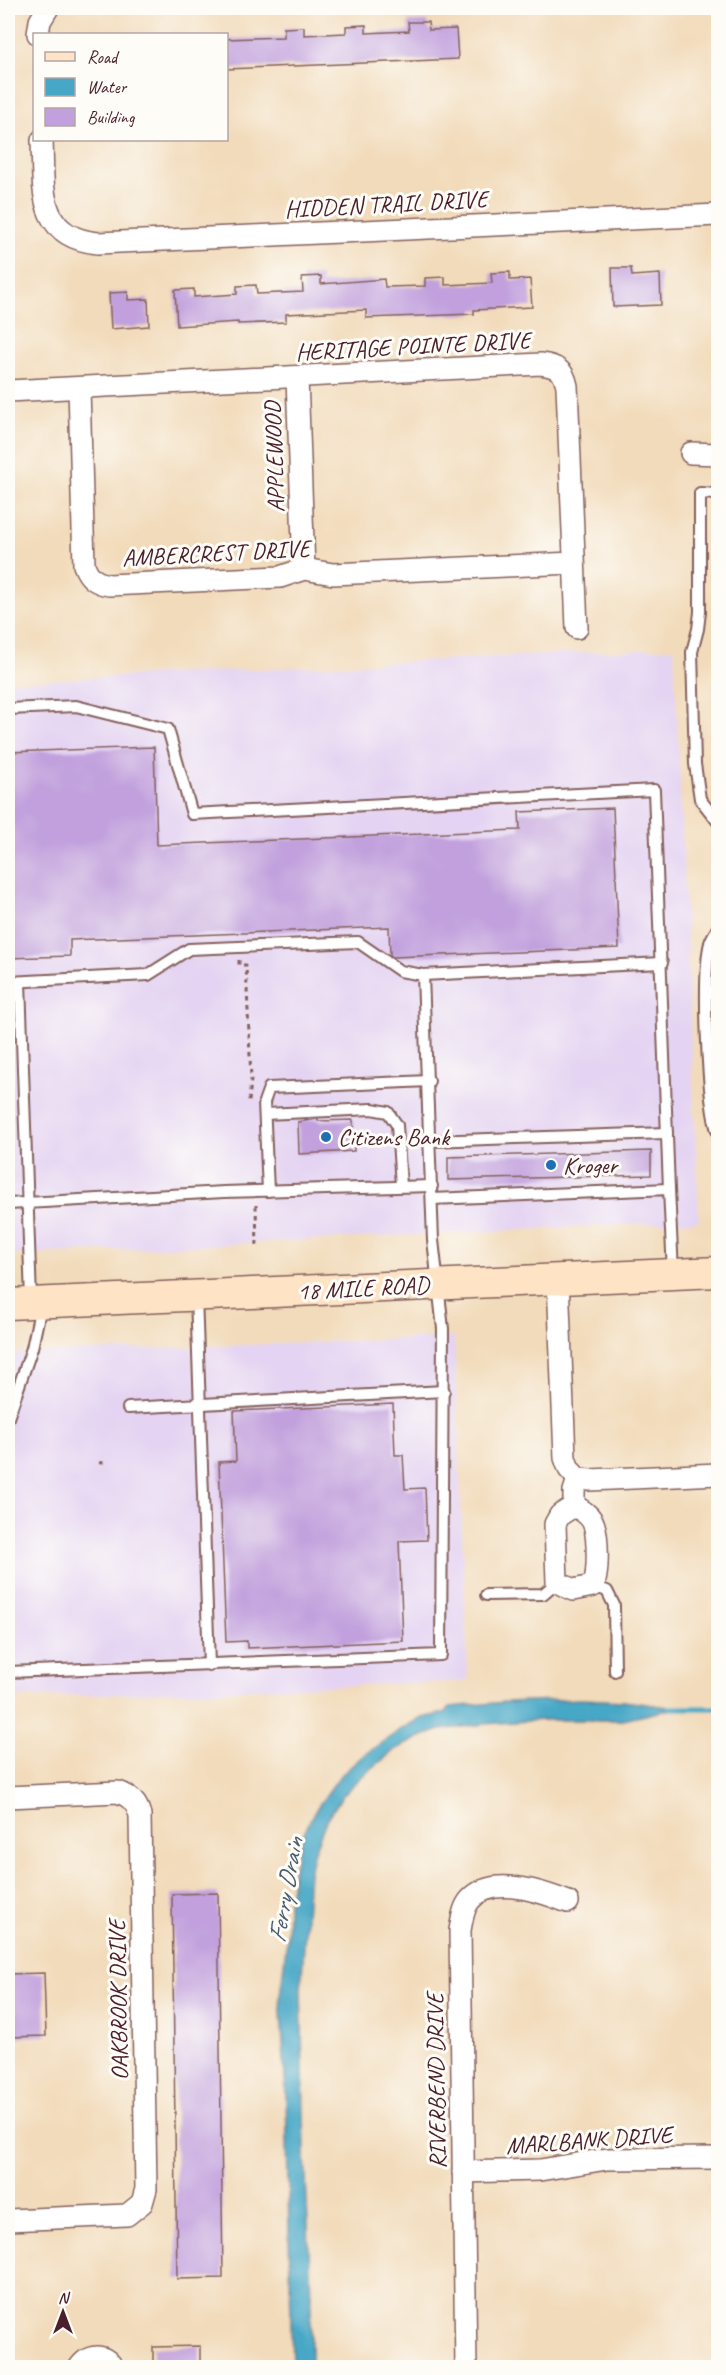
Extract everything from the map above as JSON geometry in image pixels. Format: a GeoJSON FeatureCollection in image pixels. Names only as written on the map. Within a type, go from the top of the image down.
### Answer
{"type":"FeatureCollection","features":[{"type":"Feature","properties":{"kind":"main road","name":"18 MILE ROAD"},"geometry":{"type":"LineString","coordinates":[[27,1303],[718,1272]]}},
{"type":"Feature","properties":{"kind":"street"},"geometry":{"type":"LineString","coordinates":[[38,33],[40,21],[48,8]]}},
{"type":"Feature","properties":{"kind":"street","name":"HIDDEN TRAIL DRIVE"},"geometry":{"type":"LineString","coordinates":[[42,141],[48,210],[60,230],[83,242],[718,215]]}},
{"type":"Feature","properties":{"kind":"street","name":"HERITAGE POINTE DRIVE"},"geometry":{"type":"LineString","coordinates":[[8,391],[552,365],[560,370],[567,386],[577,628]]}},
{"type":"Feature","properties":{"kind":"street","name":"APPLEWOOD"},"geometry":{"type":"LineString","coordinates":[[297,378],[304,569]]}},
{"type":"Feature","properties":{"kind":"street","name":"AMBERCREST DRIVE"},"geometry":{"type":"LineString","coordinates":[[79,388],[84,565],[92,580],[109,585],[280,577],[304,569],[333,574],[573,563]]}},
{"type":"Feature","properties":{"kind":"street"},"geometry":{"type":"LineString","coordinates":[[691,453],[718,454]]}},
{"type":"Feature","properties":{"kind":"street"},"geometry":{"type":"LineString","coordinates":[[558,1279],[565,1458],[569,1469],[578,1479]]}},
{"type":"Feature","properties":{"kind":"street"},"geometry":{"type":"LineString","coordinates":[[578,1479],[718,1474]]}},
{"type":"Feature","properties":{"kind":"street"},"geometry":{"type":"LineString","coordinates":[[574,1506],[574,1491],[578,1479]]}},
{"type":"Feature","properties":{"kind":"street"},"geometry":{"type":"LineString","coordinates":[[574,1506],[590,1518],[594,1525],[597,1578],[593,1586],[573,1590],[557,1582],[555,1524],[560,1515],[574,1506]]}},
{"type":"Feature","properties":{"kind":"street","name":"OAKBROOK DRIVE"},"geometry":{"type":"LineString","coordinates":[[8,1797],[118,1792],[138,1806],[140,1815],[146,2189],[142,2203],[127,2215],[8,2220]]}},
{"type":"Feature","properties":{"kind":"street","name":"RIVERBEND DRIVE"},"geometry":{"type":"LineString","coordinates":[[466,2367],[460,1930],[464,1910],[471,1899],[481,1891],[497,1887],[521,1887],[568,1902]]}},
{"type":"Feature","properties":{"kind":"street","name":"MARLBANK DRIVE"},"geometry":{"type":"LineString","coordinates":[[463,2172],[523,2171],[607,2159],[718,2158]]}},
{"type":"Feature","properties":{"kind":"street"},"geometry":{"type":"LineString","coordinates":[[79,2367],[83,2362],[94,2357],[106,2360],[113,2367]]}},
{"type":"Feature","properties":{"kind":"lane"},"geometry":{"type":"LineString","coordinates":[[718,494],[700,493],[700,612],[692,652],[692,688],[695,764],[700,799],[718,822]]}},
{"type":"Feature","properties":{"kind":"lane"},"geometry":{"type":"LineString","coordinates":[[8,708],[76,706],[168,729],[192,814],[654,790],[673,1274]]}},
{"type":"Feature","properties":{"kind":"lane"},"geometry":{"type":"LineString","coordinates":[[718,927],[710,943],[706,980],[710,1079],[714,1123],[718,1133]]}},
{"type":"Feature","properties":{"kind":"lane"},"geometry":{"type":"LineString","coordinates":[[8,982],[148,975],[189,949],[358,942],[400,971],[423,975],[662,963]]}},
{"type":"Feature","properties":{"kind":"lane"},"geometry":{"type":"LineString","coordinates":[[8,1672],[441,1655],[443,1329],[436,1285],[423,975]]}},
{"type":"Feature","properties":{"kind":"lane"},"geometry":{"type":"LineString","coordinates":[[8,1415],[32,1348],[27,1303],[20,982]]}},
{"type":"Feature","properties":{"kind":"lane"},"geometry":{"type":"LineString","coordinates":[[268,1191],[264,1102],[269,1088],[429,1081]]}},
{"type":"Feature","properties":{"kind":"lane"},"geometry":{"type":"LineString","coordinates":[[265,1114],[372,1109],[388,1112],[396,1125],[401,1186]]}},
{"type":"Feature","properties":{"kind":"lane"},"geometry":{"type":"LineString","coordinates":[[430,1141],[667,1133]]}},
{"type":"Feature","properties":{"kind":"lane"},"geometry":{"type":"LineString","coordinates":[[8,1204],[268,1191],[432,1186]]}},
{"type":"Feature","properties":{"kind":"lane"},"geometry":{"type":"LineString","coordinates":[[432,1199],[669,1189]]}},
{"type":"Feature","properties":{"kind":"lane"},"geometry":{"type":"LineString","coordinates":[[196,1296],[209,1665]]}},
{"type":"Feature","properties":{"kind":"lane"},"geometry":{"type":"LineString","coordinates":[[128,1408],[444,1391]]}},
{"type":"Feature","properties":{"kind":"lane"},"geometry":{"type":"LineString","coordinates":[[486,1595],[543,1594],[557,1582]]}},
{"type":"Feature","properties":{"kind":"lane"},"geometry":{"type":"LineString","coordinates":[[593,1586],[607,1591],[614,1605],[615,1671]]}},
{"type":"Feature","properties":{"kind":"path"},"geometry":{"type":"LineString","coordinates":[[239,958],[239,965],[246,965],[251,1079],[248,1089],[249,1112]]}},
{"type":"Feature","properties":{"kind":"path"},"geometry":{"type":"LineString","coordinates":[[255,1200],[257,1248]]}},
{"type":"Feature","properties":{"kind":"path"},"geometry":{"type":"LineString","coordinates":[[99,1463],[108,1462]]}},
{"type":"Feature","properties":{"kind":"shaded area"},"geometry":{"type":"Polygon","coordinates":[[[674,648],[699,1221],[8,1255],[8,682],[674,648]]]}},
{"type":"Feature","properties":{"kind":"shaded area"},"geometry":{"type":"Polygon","coordinates":[[[454,1337],[468,1681],[8,1698],[8,1354],[454,1337]]]}},
{"type":"Feature","properties":{"kind":"water","name":"Ferry Drain"},"geometry":{"type":"Polygon","coordinates":[[[581,1699],[624,1701],[676,1708],[623,1720],[543,1720],[440,1730],[395,1750],[361,1777],[342,1796],[325,1823],[309,1872],[301,1989],[311,2297],[311,2367],[292,2367],[286,2092],[280,1996],[287,1940],[288,1905],[301,1839],[314,1812],[339,1777],[365,1754],[422,1718],[445,1713],[450,1707],[581,1699]]]}},
{"type":"Feature","properties":{"kind":"building"},"geometry":{"type":"Polygon","coordinates":[[[408,22],[428,22],[429,30],[456,29],[458,59],[228,69],[228,39],[284,37],[284,28],[304,27],[304,35],[346,33],[346,26],[366,25],[366,33],[409,31],[408,22]]]}},
{"type":"Feature","properties":{"kind":"building"},"geometry":{"type":"Polygon","coordinates":[[[612,268],[631,268],[632,276],[660,274],[661,305],[613,307],[612,268]]]}},
{"type":"Feature","properties":{"kind":"building"},"geometry":{"type":"Polygon","coordinates":[[[510,272],[510,280],[530,279],[532,307],[474,310],[474,314],[366,318],[366,310],[286,314],[286,322],[177,326],[175,290],[194,289],[194,297],[237,294],[237,286],[256,285],[257,294],[303,292],[302,277],[321,276],[321,284],[384,279],[385,287],[425,286],[425,278],[445,277],[445,285],[492,283],[491,273],[510,272]]]}},
{"type":"Feature","properties":{"kind":"building"},"geometry":{"type":"Polygon","coordinates":[[[128,292],[128,300],[148,299],[149,326],[111,329],[109,293],[128,292]]]}},
{"type":"Feature","properties":{"kind":"building"},"geometry":{"type":"Polygon","coordinates":[[[154,747],[157,845],[520,830],[519,812],[613,808],[619,948],[393,957],[390,955],[389,927],[70,940],[70,956],[8,958],[8,752],[154,747]]]}},
{"type":"Feature","properties":{"kind":"building","name":"Citizens Bank"},"geometry":{"type":"Polygon","coordinates":[[[318,1119],[318,1121],[353,1120],[354,1151],[299,1154],[298,1122],[318,1119]]]}},
{"type":"Feature","properties":{"kind":"building"},"geometry":{"type":"Polygon","coordinates":[[[651,1151],[651,1175],[448,1180],[448,1157],[651,1151]]]}},
{"type":"Feature","properties":{"kind":"building"},"geometry":{"type":"Polygon","coordinates":[[[393,1404],[395,1455],[403,1455],[405,1489],[425,1488],[427,1540],[399,1541],[403,1641],[247,1648],[247,1641],[226,1642],[219,1462],[236,1461],[234,1411],[393,1404]]]}},
{"type":"Feature","properties":{"kind":"building"},"geometry":{"type":"Polygon","coordinates":[[[218,1893],[223,2278],[177,2279],[172,1894],[218,1893]]]}},
{"type":"Feature","properties":{"kind":"building"},"geometry":{"type":"Polygon","coordinates":[[[44,1973],[46,2036],[8,2037],[8,1974],[44,1973]]]}},
{"type":"Feature","properties":{"kind":"building"},"geometry":{"type":"Polygon","coordinates":[[[200,2346],[200,2367],[153,2367],[153,2347],[200,2346]]]}},
{"type":"Feature","properties":{"kind":"waterway"},"geometry":{"type":"LineString","coordinates":[[669,1708],[718,1708]]}},
{"type":"Feature","properties":{"kind":"place","name":"Citizens Bank"},"geometry":{"type":"Point","coordinates":[326,1137]}},
{"type":"Feature","properties":{"kind":"place","name":"Kroger"},"geometry":{"type":"Point","coordinates":[551,1165]}}]}
